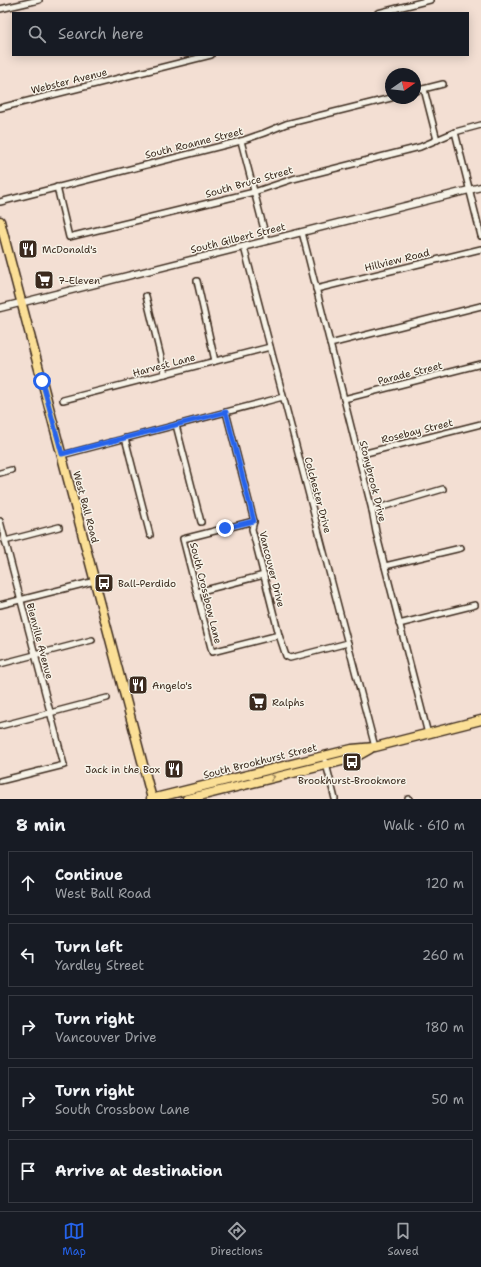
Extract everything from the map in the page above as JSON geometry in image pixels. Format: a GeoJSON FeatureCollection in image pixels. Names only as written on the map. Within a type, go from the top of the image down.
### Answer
{"type":"FeatureCollection","features":[{"type":"Feature","properties":{"kind":"main road","name":"West Ball Road"},"geometry":{"type":"LineString","coordinates":[[0,221],[152,799]]}},
{"type":"Feature","properties":{"kind":"main road","name":"South Brookhurst Street"},"geometry":{"type":"LineString","coordinates":[[152,799],[325,760],[354,758],[375,747],[481,720]]}},
{"type":"Feature","properties":{"kind":"main road","name":"South Brookhurst Street"},"geometry":{"type":"LineString","coordinates":[[187,799],[325,760]]}},
{"type":"Feature","properties":{"kind":"street"},"geometry":{"type":"LineString","coordinates":[[0,10],[39,0]]}},
{"type":"Feature","properties":{"kind":"street"},"geometry":{"type":"LineString","coordinates":[[395,11],[430,0]]}},
{"type":"Feature","properties":{"kind":"street","name":"Webster Avenue"},"geometry":{"type":"LineString","coordinates":[[0,108],[207,56]]}},
{"type":"Feature","properties":{"kind":"street"},"geometry":{"type":"LineString","coordinates":[[421,90],[443,84]]}},
{"type":"Feature","properties":{"kind":"street"},"geometry":{"type":"LineString","coordinates":[[424,89],[437,140]]}},
{"type":"Feature","properties":{"kind":"street","name":"South Roanne Street"},"geometry":{"type":"LineString","coordinates":[[0,202],[241,141],[286,124],[385,99]]}},
{"type":"Feature","properties":{"kind":"street","name":"South Bruce Street"},"geometry":{"type":"LineString","coordinates":[[57,187],[69,237],[254,192],[293,179],[420,147],[455,132],[481,125]]}},
{"type":"Feature","properties":{"kind":"street"},"geometry":{"type":"LineString","coordinates":[[455,132],[481,236]]}},
{"type":"Feature","properties":{"kind":"street"},"geometry":{"type":"LineString","coordinates":[[241,141],[266,241]]}},
{"type":"Feature","properties":{"kind":"street","name":"South Gilbert Street"},"geometry":{"type":"LineString","coordinates":[[0,308],[481,187]]}},
{"type":"Feature","properties":{"kind":"street","name":"Stonybrook Drive"},"geometry":{"type":"LineString","coordinates":[[302,232],[372,510],[376,532],[428,734]]}},
{"type":"Feature","properties":{"kind":"street","name":"Colchester Drive"},"geometry":{"type":"LineString","coordinates":[[244,247],[375,747]]}},
{"type":"Feature","properties":{"kind":"street","name":"Hillview Road"},"geometry":{"type":"LineString","coordinates":[[316,289],[481,249]]}},
{"type":"Feature","properties":{"kind":"street"},"geometry":{"type":"LineString","coordinates":[[196,281],[216,361]]}},
{"type":"Feature","properties":{"kind":"street"},"geometry":{"type":"LineString","coordinates":[[146,296],[165,374]]}},
{"type":"Feature","properties":{"kind":"street"},"geometry":{"type":"LineString","coordinates":[[330,344],[481,306]]}},
{"type":"Feature","properties":{"kind":"street","name":"Harvest Lane"},"geometry":{"type":"LineString","coordinates":[[63,400],[270,347]]}},
{"type":"Feature","properties":{"kind":"street","name":"Parade Street"},"geometry":{"type":"LineString","coordinates":[[344,399],[481,364]]}},
{"type":"Feature","properties":{"kind":"street"},"geometry":{"type":"LineString","coordinates":[[62,454],[283,397]]}},
{"type":"Feature","properties":{"kind":"street","name":"Vancouver Drive"},"geometry":{"type":"LineString","coordinates":[[226,412],[254,521],[252,529],[279,635],[286,656],[290,658],[348,643]]}},
{"type":"Feature","properties":{"kind":"street","name":"Rosebay Street"},"geometry":{"type":"LineString","coordinates":[[358,455],[481,424]]}},
{"type":"Feature","properties":{"kind":"street"},"geometry":{"type":"LineString","coordinates":[[176,425],[201,522]]}},
{"type":"Feature","properties":{"kind":"street"},"geometry":{"type":"LineString","coordinates":[[125,438],[150,535]]}},
{"type":"Feature","properties":{"kind":"street"},"geometry":{"type":"LineString","coordinates":[[0,473],[11,470]]}},
{"type":"Feature","properties":{"kind":"street"},"geometry":{"type":"LineString","coordinates":[[372,510],[443,489]]}},
{"type":"Feature","properties":{"kind":"street","name":"Bienville Avenue"},"geometry":{"type":"LineString","coordinates":[[0,521],[64,765],[0,781]]}},
{"type":"Feature","properties":{"kind":"street","name":"South Crossbow Lane"},"geometry":{"type":"LineString","coordinates":[[254,521],[183,540],[212,652],[279,635]]}},
{"type":"Feature","properties":{"kind":"street"},"geometry":{"type":"LineString","coordinates":[[5,541],[59,527]]}},
{"type":"Feature","properties":{"kind":"street"},"geometry":{"type":"LineString","coordinates":[[385,566],[461,548]]}},
{"type":"Feature","properties":{"kind":"street"},"geometry":{"type":"LineString","coordinates":[[197,592],[264,575]]}},
{"type":"Feature","properties":{"kind":"street"},"geometry":{"type":"LineString","coordinates":[[0,605],[95,581]]}},
{"type":"Feature","properties":{"kind":"street"},"geometry":{"type":"LineString","coordinates":[[400,624],[475,605]]}},
{"type":"Feature","properties":{"kind":"street"},"geometry":{"type":"LineString","coordinates":[[0,664],[92,640]]}},
{"type":"Feature","properties":{"kind":"street"},"geometry":{"type":"LineString","coordinates":[[0,726],[107,698]]}},
{"type":"Feature","properties":{"kind":"street"},"geometry":{"type":"LineString","coordinates":[[325,760],[335,799]]}},
{"type":"Feature","properties":{"kind":"place","name":"McDonald's"},"geometry":{"type":"Point","coordinates":[28,249]}},
{"type":"Feature","properties":{"kind":"place","name":"7-Eleven"},"geometry":{"type":"Point","coordinates":[44,280]}},
{"type":"Feature","properties":{"kind":"place","name":"Ball-Perdido"},"geometry":{"type":"Point","coordinates":[104,583]}},
{"type":"Feature","properties":{"kind":"place","name":"Angelo's"},"geometry":{"type":"Point","coordinates":[138,685]}},
{"type":"Feature","properties":{"kind":"place","name":"Ralphs"},"geometry":{"type":"Point","coordinates":[258,702]}},
{"type":"Feature","properties":{"kind":"place","name":"Brookhurst-Brookmore"},"geometry":{"type":"Point","coordinates":[352,762]}},
{"type":"Feature","properties":{"kind":"place","name":"Jack in the Box"},"geometry":{"type":"Point","coordinates":[174,769]}},
{"type":"Feature","properties":{"kind":"route"},"geometry":{"type":"LineString","coordinates":[[42,381],[62,454],[226,412],[254,521],[225,528]]}}]}
